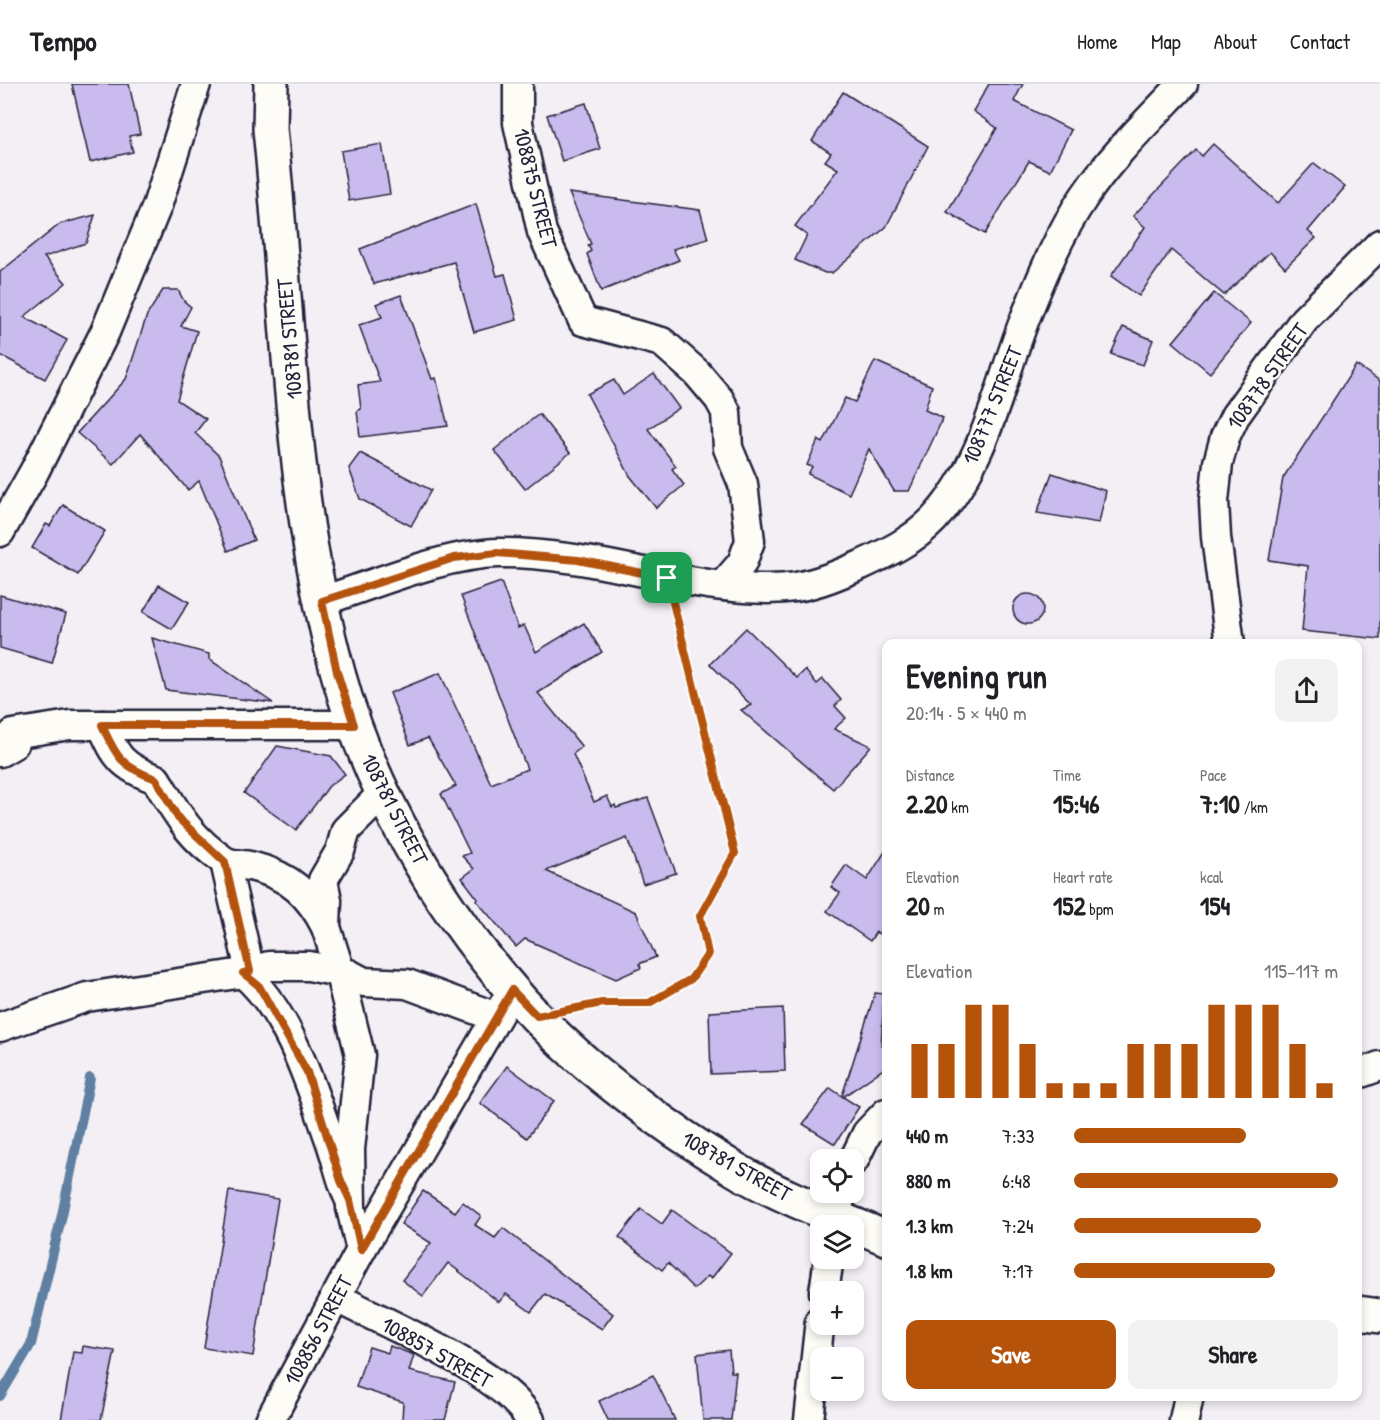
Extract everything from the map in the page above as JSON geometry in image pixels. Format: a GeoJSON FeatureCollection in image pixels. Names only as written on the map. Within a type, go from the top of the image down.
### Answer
{"type":"FeatureCollection","features":[{"type":"Feature","properties":{"kind":"street"},"geometry":{"type":"LineString","coordinates":[[0,532],[34,472],[105,332],[157,206],[196,84]]}},
{"type":"Feature","properties":{"kind":"street","name":"108781 STREET"},"geometry":{"type":"LineString","coordinates":[[271,84],[270,129],[303,500],[337,672],[354,725],[383,793],[504,1004],[537,1016],[564,1043],[651,1115],[739,1172],[837,1211],[882,1236]]}},
{"type":"Feature","properties":{"kind":"street","name":"108875 STREET"},"geometry":{"type":"LineString","coordinates":[[518,84],[518,123],[525,166],[542,232],[583,321],[662,342],[697,373],[719,399],[726,412],[728,448],[743,484],[750,541],[742,563],[723,585]]}},
{"type":"Feature","properties":{"kind":"street","name":"108777 STREET"},"geometry":{"type":"LineString","coordinates":[[322,601],[454,558],[497,553],[578,560],[667,578],[723,585],[759,589],[794,587],[818,582],[900,545],[934,519],[960,483],[977,452],[993,415],[1026,317],[1058,244],[1083,198],[1116,155],[1183,84]]}},
{"type":"Feature","properties":{"kind":"street","name":"108778 STREET"},"geometry":{"type":"LineString","coordinates":[[1229,639],[1216,537],[1214,501],[1218,463],[1225,437],[1234,416],[1304,320],[1380,244]]}},
{"type":"Feature","properties":{"kind":"street"},"geometry":{"type":"LineString","coordinates":[[4,738],[70,725],[354,725]]}},
{"type":"Feature","properties":{"kind":"street"},"geometry":{"type":"LineString","coordinates":[[102,725],[115,756],[135,772],[156,779],[178,818],[225,862],[253,867],[282,876],[314,903],[326,927],[360,1055],[350,1149],[350,1200],[361,1250]]}},
{"type":"Feature","properties":{"kind":"street"},"geometry":{"type":"LineString","coordinates":[[326,927],[327,900],[323,880],[326,872],[340,851],[346,830],[383,793]]}},
{"type":"Feature","properties":{"kind":"street"},"geometry":{"type":"LineString","coordinates":[[225,862],[246,972],[259,986],[307,1072],[341,1181],[350,1200]]}},
{"type":"Feature","properties":{"kind":"street"},"geometry":{"type":"LineString","coordinates":[[0,1027],[87,997],[246,972],[268,966],[309,966],[349,974],[364,982],[407,984],[504,1004]]}},
{"type":"Feature","properties":{"kind":"street","name":"108856 STREET"},"geometry":{"type":"LineString","coordinates":[[270,1420],[361,1250],[504,1004]]}},
{"type":"Feature","properties":{"kind":"street"},"geometry":{"type":"LineString","coordinates":[[1362,1073],[1380,1066]]}},
{"type":"Feature","properties":{"kind":"street"},"geometry":{"type":"LineString","coordinates":[[859,1149],[867,1133],[882,1117]]}},
{"type":"Feature","properties":{"kind":"street","name":"108857 STREET"},"geometry":{"type":"LineString","coordinates":[[335,1297],[484,1375],[508,1395],[530,1420]]}},
{"type":"Feature","properties":{"kind":"street"},"geometry":{"type":"LineString","coordinates":[[1362,1314],[1380,1316]]}},
{"type":"Feature","properties":{"kind":"street"},"geometry":{"type":"LineString","coordinates":[[809,1420],[818,1335]]}},
{"type":"Feature","properties":{"kind":"street"},"geometry":{"type":"LineString","coordinates":[[1184,1420],[1188,1401]]}},
{"type":"Feature","properties":{"kind":"path"},"geometry":{"type":"LineString","coordinates":[[537,1016],[602,1003],[649,1003],[691,979],[708,954],[700,916],[735,853],[667,578]]}},
{"type":"Feature","properties":{"kind":"building"},"geometry":{"type":"Polygon","coordinates":[[[72,84],[129,84],[140,134],[129,136],[133,152],[90,162],[72,84]]]}},
{"type":"Feature","properties":{"kind":"building"},"geometry":{"type":"Polygon","coordinates":[[[989,84],[1023,84],[1014,101],[1071,130],[1050,171],[1029,161],[985,234],[947,212],[997,128],[973,111],[989,84]]]}},
{"type":"Feature","properties":{"kind":"building"},"geometry":{"type":"Polygon","coordinates":[[[843,92],[928,146],[886,227],[832,273],[825,273],[795,260],[807,235],[795,226],[838,169],[825,161],[831,153],[812,141],[843,92]]]}},
{"type":"Feature","properties":{"kind":"building"},"geometry":{"type":"Polygon","coordinates":[[[586,103],[600,149],[562,161],[547,115],[586,103]]]}},
{"type":"Feature","properties":{"kind":"building"},"geometry":{"type":"Polygon","coordinates":[[[382,144],[390,194],[349,201],[341,151],[382,144]]]}},
{"type":"Feature","properties":{"kind":"building"},"geometry":{"type":"Polygon","coordinates":[[[1213,144],[1278,203],[1314,163],[1345,187],[1308,231],[1316,238],[1285,268],[1270,252],[1224,295],[1171,250],[1139,296],[1111,276],[1145,227],[1133,216],[1196,150],[1202,156],[1213,144]]]}},
{"type":"Feature","properties":{"kind":"building"},"geometry":{"type":"Polygon","coordinates":[[[569,193],[700,210],[708,239],[673,249],[679,260],[601,291],[587,254],[591,251],[588,245],[591,244],[569,193]]]}},
{"type":"Feature","properties":{"kind":"building"},"geometry":{"type":"Polygon","coordinates":[[[476,204],[497,276],[505,274],[517,320],[474,332],[454,262],[374,284],[360,249],[476,204]]]}},
{"type":"Feature","properties":{"kind":"building"},"geometry":{"type":"Polygon","coordinates":[[[95,215],[86,243],[44,257],[66,283],[24,317],[67,340],[45,379],[0,355],[0,272],[60,224],[95,215]]]}},
{"type":"Feature","properties":{"kind":"building"},"geometry":{"type":"Polygon","coordinates":[[[163,290],[178,290],[184,301],[191,307],[181,326],[197,331],[177,400],[206,419],[195,433],[219,456],[254,540],[228,551],[199,481],[188,490],[140,434],[113,464],[77,433],[126,379],[147,315],[163,290]]]}},
{"type":"Feature","properties":{"kind":"building"},"geometry":{"type":"Polygon","coordinates":[[[1214,293],[1251,323],[1210,373],[1173,342],[1214,293]]]}},
{"type":"Feature","properties":{"kind":"building"},"geometry":{"type":"Polygon","coordinates":[[[401,295],[432,379],[436,378],[448,426],[360,437],[357,411],[361,409],[358,385],[380,382],[359,325],[382,317],[376,304],[401,295]]]}},
{"type":"Feature","properties":{"kind":"building"},"geometry":{"type":"Polygon","coordinates":[[[1123,327],[1153,340],[1143,365],[1111,354],[1123,327]]]}},
{"type":"Feature","properties":{"kind":"building"},"geometry":{"type":"Polygon","coordinates":[[[875,361],[932,386],[925,410],[943,418],[909,491],[894,491],[869,449],[849,494],[808,474],[812,467],[807,465],[818,440],[823,443],[845,398],[855,402],[875,361]]]}},
{"type":"Feature","properties":{"kind":"building"},"geometry":{"type":"Polygon","coordinates":[[[1356,365],[1380,381],[1380,639],[1302,631],[1308,566],[1269,560],[1283,478],[1356,365]]]}},
{"type":"Feature","properties":{"kind":"building"},"geometry":{"type":"Polygon","coordinates":[[[654,374],[679,408],[648,429],[676,466],[672,469],[684,485],[656,508],[630,476],[587,394],[614,380],[623,395],[654,374]]]}},
{"type":"Feature","properties":{"kind":"building"},"geometry":{"type":"Polygon","coordinates":[[[539,414],[570,453],[525,489],[494,450],[539,414]]]}},
{"type":"Feature","properties":{"kind":"building"},"geometry":{"type":"Polygon","coordinates":[[[360,453],[431,490],[411,526],[360,499],[349,468],[360,453]]]}},
{"type":"Feature","properties":{"kind":"building"},"geometry":{"type":"Polygon","coordinates":[[[1052,473],[1106,491],[1099,523],[1037,513],[1052,473]]]}},
{"type":"Feature","properties":{"kind":"building"},"geometry":{"type":"Polygon","coordinates":[[[63,505],[105,531],[78,575],[32,548],[46,524],[50,526],[63,505]]]}},
{"type":"Feature","properties":{"kind":"building"},"geometry":{"type":"Polygon","coordinates":[[[501,582],[518,628],[524,625],[536,652],[584,623],[602,652],[538,693],[582,747],[573,754],[594,802],[607,796],[612,807],[615,805],[616,808],[648,798],[676,873],[643,884],[627,838],[546,871],[636,912],[656,957],[639,964],[641,968],[616,979],[525,939],[516,947],[476,900],[478,899],[462,878],[474,869],[462,856],[470,853],[441,794],[456,786],[428,738],[410,745],[390,693],[440,673],[491,784],[527,769],[461,596],[501,582]]]}},
{"type":"Feature","properties":{"kind":"building"},"geometry":{"type":"Polygon","coordinates":[[[159,585],[189,602],[172,629],[143,612],[159,585]]]}},
{"type":"Feature","properties":{"kind":"building"},"geometry":{"type":"Polygon","coordinates":[[[1028,594],[1039,598],[1043,609],[1039,620],[1028,624],[1017,620],[1013,609],[1017,598],[1028,594]]]}},
{"type":"Feature","properties":{"kind":"building"},"geometry":{"type":"Polygon","coordinates":[[[0,595],[66,614],[52,663],[0,648],[0,595]]]}},
{"type":"Feature","properties":{"kind":"building"},"geometry":{"type":"Polygon","coordinates":[[[746,628],[797,678],[805,670],[817,684],[823,679],[841,700],[835,706],[846,718],[834,729],[871,746],[833,789],[741,710],[751,705],[710,664],[746,628]]]}},
{"type":"Feature","properties":{"kind":"building"},"geometry":{"type":"Polygon","coordinates":[[[152,638],[209,654],[209,659],[273,703],[166,690],[152,638]]]}},
{"type":"Feature","properties":{"kind":"building"},"geometry":{"type":"Polygon","coordinates":[[[277,746],[331,756],[345,774],[329,786],[296,830],[244,793],[277,746]]]}},
{"type":"Feature","properties":{"kind":"building"},"geometry":{"type":"Polygon","coordinates":[[[882,856],[882,936],[876,932],[870,941],[827,911],[840,893],[831,887],[846,865],[867,880],[882,856]]]}},
{"type":"Feature","properties":{"kind":"building"},"geometry":{"type":"Polygon","coordinates":[[[875,993],[882,994],[882,1070],[843,1097],[859,1107],[835,1144],[803,1124],[830,1088],[842,1096],[875,993]]]}},
{"type":"Feature","properties":{"kind":"building"},"geometry":{"type":"Polygon","coordinates":[[[783,1008],[785,1071],[711,1074],[709,1012],[783,1008]]]}},
{"type":"Feature","properties":{"kind":"building"},"geometry":{"type":"Polygon","coordinates":[[[507,1066],[554,1101],[527,1138],[480,1103],[507,1066]]]}},
{"type":"Feature","properties":{"kind":"building"},"geometry":{"type":"Polygon","coordinates":[[[229,1191],[278,1199],[253,1356],[204,1348],[229,1191]]]}},
{"type":"Feature","properties":{"kind":"building"},"geometry":{"type":"Polygon","coordinates":[[[423,1191],[455,1212],[463,1202],[481,1216],[475,1225],[495,1238],[503,1228],[613,1314],[602,1329],[545,1294],[531,1312],[506,1294],[499,1302],[448,1263],[423,1296],[402,1280],[431,1243],[401,1224],[423,1191]]]}},
{"type":"Feature","properties":{"kind":"building"},"geometry":{"type":"Polygon","coordinates":[[[641,1209],[662,1224],[672,1210],[731,1253],[711,1279],[708,1276],[694,1289],[668,1263],[662,1270],[619,1237],[641,1209]]]}},
{"type":"Feature","properties":{"kind":"building"},"geometry":{"type":"Polygon","coordinates":[[[83,1346],[115,1351],[101,1420],[61,1420],[73,1352],[82,1353],[83,1346]]]}},
{"type":"Feature","properties":{"kind":"building"},"geometry":{"type":"Polygon","coordinates":[[[390,1346],[414,1355],[409,1371],[455,1382],[445,1420],[402,1420],[403,1402],[356,1387],[369,1347],[388,1353],[390,1346]]]}},
{"type":"Feature","properties":{"kind":"building"},"geometry":{"type":"Polygon","coordinates":[[[729,1350],[731,1372],[736,1372],[731,1420],[703,1420],[697,1354],[729,1350]]]}},
{"type":"Feature","properties":{"kind":"building"},"geometry":{"type":"Polygon","coordinates":[[[653,1375],[675,1420],[608,1420],[599,1401],[653,1375]]]}},
{"type":"Feature","properties":{"kind":"waterway"},"geometry":{"type":"LineString","coordinates":[[0,1396],[31,1344],[62,1215],[90,1078]]}},
{"type":"Feature","properties":{"kind":"route"},"geometry":{"type":"LineString","coordinates":[[497,553],[535,554],[667,578],[735,853],[700,916],[708,954],[691,979],[649,1003],[602,1003],[537,1016],[512,990],[361,1250],[350,1200],[341,1181],[332,1144],[320,1116],[307,1072],[259,986],[243,973],[250,971],[225,862],[195,837],[178,818],[156,779],[135,772],[115,756],[102,725],[354,725],[337,672],[322,601],[454,558],[497,553]]}}]}
